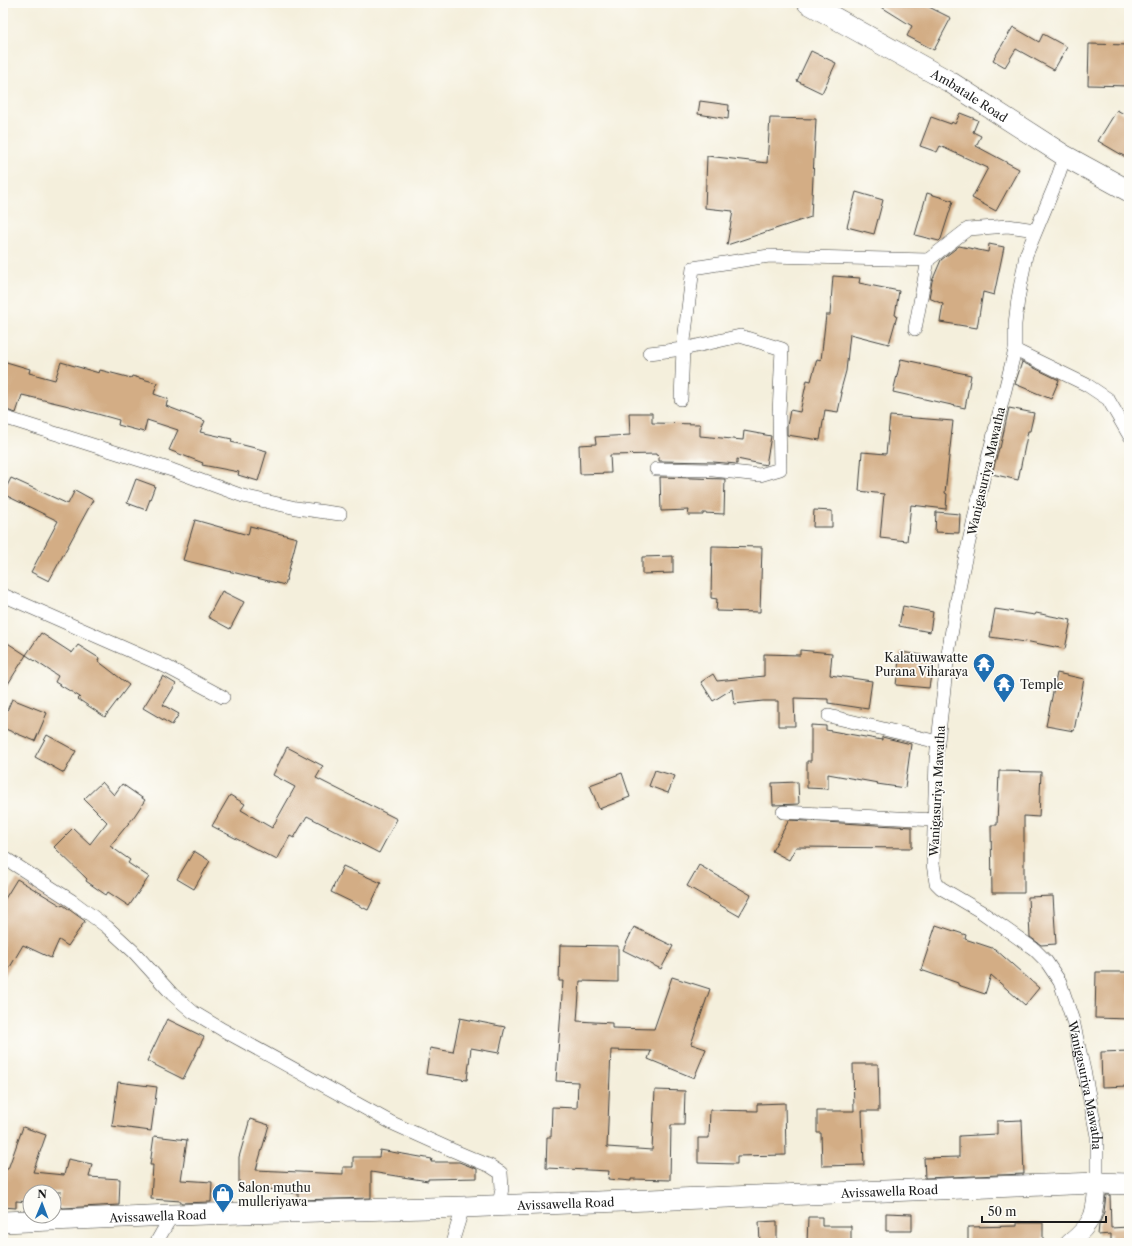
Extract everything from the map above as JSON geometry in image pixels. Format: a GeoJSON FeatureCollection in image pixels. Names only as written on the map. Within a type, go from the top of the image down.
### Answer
{"type":"FeatureCollection","features":[{"type":"Feature","properties":{"kind":"main road","name":"Ambatale Road"},"geometry":{"type":"LineString","coordinates":[[808,3],[950,82],[1065,156],[1129,191]]}},
{"type":"Feature","properties":{"kind":"main road","name":"Avissawella Road"},"geometry":{"type":"LineString","coordinates":[[3,1222],[172,1215],[463,1207],[1097,1183],[1129,1184]]}},
{"type":"Feature","properties":{"kind":"street","name":"Wanigasuriya Mawatha"},"geometry":{"type":"LineString","coordinates":[[1065,156],[1055,185],[1035,230],[1026,255],[1015,324],[1015,350],[986,466],[961,577],[948,653],[936,759],[933,864],[936,883],[941,888],[980,911],[1034,949],[1046,961],[1060,982],[1073,1022],[1086,1075],[1097,1136],[1097,1183]]}},
{"type":"Feature","properties":{"kind":"street"},"geometry":{"type":"LineString","coordinates":[[681,399],[683,349],[693,268],[769,256],[928,260],[968,229],[1008,226],[1035,230]]}},
{"type":"Feature","properties":{"kind":"street"},"geometry":{"type":"LineString","coordinates":[[915,329],[928,260]]}},
{"type":"Feature","properties":{"kind":"street"},"geometry":{"type":"LineString","coordinates":[[649,353],[683,349],[740,336],[782,349],[779,414],[780,469],[760,475],[713,470],[656,470]]}},
{"type":"Feature","properties":{"kind":"street"},"geometry":{"type":"LineString","coordinates":[[1015,350],[1086,385],[1108,400],[1129,434]]}},
{"type":"Feature","properties":{"kind":"street"},"geometry":{"type":"LineString","coordinates":[[3,417],[172,470],[244,496],[296,508],[340,514]]}},
{"type":"Feature","properties":{"kind":"street"},"geometry":{"type":"LineString","coordinates":[[3,595],[167,667],[223,697]]}},
{"type":"Feature","properties":{"kind":"street"},"geometry":{"type":"LineString","coordinates":[[828,716],[938,742]]}},
{"type":"Feature","properties":{"kind":"street"},"geometry":{"type":"LineString","coordinates":[[783,812],[934,820]]}},
{"type":"Feature","properties":{"kind":"street"},"geometry":{"type":"LineString","coordinates":[[3,856],[72,901],[107,927],[133,951],[172,994],[193,1012],[392,1123],[490,1166],[501,1173],[502,1188],[499,1205]]}},
{"type":"Feature","properties":{"kind":"street"},"geometry":{"type":"LineString","coordinates":[[1069,1243],[1079,1235],[1092,1219],[1096,1202],[1097,1183]]}},
{"type":"Feature","properties":{"kind":"street"},"geometry":{"type":"LineString","coordinates":[[452,1243],[463,1207]]}},
{"type":"Feature","properties":{"kind":"street"},"geometry":{"type":"LineString","coordinates":[[156,1243],[172,1215]]}},
{"type":"Feature","properties":{"kind":"building"},"geometry":{"type":"Polygon","coordinates":[[[875,3],[921,3],[951,18],[934,50],[907,36],[912,26],[875,3]]]}},
{"type":"Feature","properties":{"kind":"building"},"geometry":{"type":"Polygon","coordinates":[[[1013,27],[1039,42],[1043,34],[1067,47],[1054,70],[1016,49],[1005,67],[993,60],[1013,27]]]}},
{"type":"Feature","properties":{"kind":"building"},"geometry":{"type":"Polygon","coordinates":[[[1089,44],[1129,45],[1129,86],[1088,85],[1089,44]]]}},
{"type":"Feature","properties":{"kind":"building"},"geometry":{"type":"Polygon","coordinates":[[[811,51],[836,63],[822,93],[797,81],[811,51]]]}},
{"type":"Feature","properties":{"kind":"building"},"geometry":{"type":"Polygon","coordinates":[[[700,101],[729,105],[728,119],[698,114],[700,101]]]}},
{"type":"Feature","properties":{"kind":"building"},"geometry":{"type":"Polygon","coordinates":[[[1117,110],[1129,117],[1129,159],[1098,141],[1117,110]]]}},
{"type":"Feature","properties":{"kind":"building"},"geometry":{"type":"Polygon","coordinates":[[[960,113],[978,120],[973,132],[981,136],[976,146],[1019,169],[996,211],[972,198],[988,168],[940,146],[937,152],[920,146],[931,117],[955,124],[960,113]]]}},
{"type":"Feature","properties":{"kind":"building"},"geometry":{"type":"Polygon","coordinates":[[[770,118],[816,119],[811,217],[727,245],[733,211],[705,208],[707,156],[767,163],[770,118]]]}},
{"type":"Feature","properties":{"kind":"building"},"geometry":{"type":"Polygon","coordinates":[[[856,192],[883,200],[874,234],[847,227],[856,192]]]}},
{"type":"Feature","properties":{"kind":"building"},"geometry":{"type":"Polygon","coordinates":[[[927,193],[953,201],[941,239],[939,241],[915,235],[927,193]]]}},
{"type":"Feature","properties":{"kind":"building"},"geometry":{"type":"Polygon","coordinates":[[[989,244],[1004,247],[994,295],[983,292],[977,328],[940,322],[943,304],[929,298],[932,281],[941,260],[959,246],[988,252],[989,244]]]}},
{"type":"Feature","properties":{"kind":"building"},"geometry":{"type":"Polygon","coordinates":[[[833,276],[860,278],[859,283],[899,291],[895,315],[897,316],[889,344],[850,334],[846,371],[840,393],[842,393],[838,412],[825,410],[820,440],[787,435],[790,410],[800,412],[807,380],[811,381],[817,359],[821,360],[826,315],[830,315],[833,276]]]}},
{"type":"Feature","properties":{"kind":"building"},"geometry":{"type":"Polygon","coordinates":[[[901,359],[971,375],[965,408],[893,392],[901,359]]]}},
{"type":"Feature","properties":{"kind":"building"},"geometry":{"type":"Polygon","coordinates":[[[3,361],[30,369],[29,373],[55,380],[61,362],[99,373],[100,370],[131,378],[132,376],[157,383],[154,394],[168,399],[166,406],[205,421],[200,432],[232,439],[231,442],[267,451],[258,481],[238,475],[239,472],[202,465],[203,463],[169,450],[178,430],[147,420],[144,432],[118,425],[119,420],[22,395],[16,413],[3,409],[3,361]]]}},
{"type":"Feature","properties":{"kind":"building"},"geometry":{"type":"Polygon","coordinates":[[[1022,362],[1059,380],[1051,399],[1015,384],[1022,362]]]}},
{"type":"Feature","properties":{"kind":"building"},"geometry":{"type":"Polygon","coordinates":[[[1009,408],[1034,413],[1030,431],[1028,431],[1018,480],[992,474],[1000,448],[1009,408]]]}},
{"type":"Feature","properties":{"kind":"building"},"geometry":{"type":"Polygon","coordinates":[[[629,413],[652,413],[652,423],[700,424],[700,436],[743,440],[744,431],[771,436],[766,465],[737,459],[737,464],[659,461],[659,456],[656,454],[610,455],[611,473],[580,474],[579,445],[596,444],[595,437],[630,435],[629,413]]]}},
{"type":"Feature","properties":{"kind":"building"},"geometry":{"type":"Polygon","coordinates":[[[890,416],[953,421],[945,493],[947,494],[946,509],[911,505],[907,541],[880,538],[884,494],[859,491],[862,452],[886,454],[890,416]]]}},
{"type":"Feature","properties":{"kind":"building"},"geometry":{"type":"Polygon","coordinates":[[[660,477],[725,479],[724,514],[703,513],[703,515],[688,515],[689,510],[661,511],[660,477]]]}},
{"type":"Feature","properties":{"kind":"building"},"geometry":{"type":"Polygon","coordinates":[[[11,478],[68,504],[75,490],[93,500],[49,581],[31,572],[58,521],[3,494],[11,478]]]}},
{"type":"Feature","properties":{"kind":"building"},"geometry":{"type":"Polygon","coordinates":[[[136,479],[155,486],[146,510],[127,503],[136,479]]]}},
{"type":"Feature","properties":{"kind":"building"},"geometry":{"type":"Polygon","coordinates":[[[814,510],[832,511],[832,527],[813,527],[814,510]]]}},
{"type":"Feature","properties":{"kind":"building"},"geometry":{"type":"Polygon","coordinates":[[[936,512],[960,514],[959,533],[935,532],[936,512]]]}},
{"type":"Feature","properties":{"kind":"building"},"geometry":{"type":"Polygon","coordinates":[[[195,520],[248,535],[250,526],[297,538],[285,585],[183,560],[195,520]]]}},
{"type":"Feature","properties":{"kind":"building"},"geometry":{"type":"Polygon","coordinates":[[[712,546],[762,547],[760,612],[716,611],[717,599],[711,598],[712,546]]]}},
{"type":"Feature","properties":{"kind":"building"},"geometry":{"type":"Polygon","coordinates":[[[673,556],[673,573],[642,574],[642,557],[673,556]]]}},
{"type":"Feature","properties":{"kind":"building"},"geometry":{"type":"Polygon","coordinates":[[[222,591],[244,602],[230,629],[208,617],[222,591]]]}},
{"type":"Feature","properties":{"kind":"building"},"geometry":{"type":"Polygon","coordinates":[[[903,606],[933,612],[930,632],[899,626],[903,606]]]}},
{"type":"Feature","properties":{"kind":"building"},"geometry":{"type":"Polygon","coordinates":[[[995,609],[1035,615],[1036,613],[1071,620],[1065,649],[1025,641],[990,637],[995,609]]]}},
{"type":"Feature","properties":{"kind":"building"},"geometry":{"type":"Polygon","coordinates":[[[41,633],[72,653],[78,645],[99,658],[98,661],[129,685],[105,717],[78,699],[80,697],[55,682],[58,676],[26,655],[41,633]]]}},
{"type":"Feature","properties":{"kind":"building"},"geometry":{"type":"Polygon","coordinates":[[[3,640],[26,655],[3,692],[3,640]]]}},
{"type":"Feature","properties":{"kind":"building"},"geometry":{"type":"Polygon","coordinates":[[[800,650],[832,653],[830,675],[872,681],[868,709],[828,703],[828,699],[794,698],[795,726],[778,726],[778,701],[734,704],[732,689],[713,701],[701,682],[713,674],[717,681],[764,676],[764,654],[800,655],[800,650]]]}},
{"type":"Feature","properties":{"kind":"building"},"geometry":{"type":"Polygon","coordinates":[[[900,652],[922,655],[921,660],[933,662],[929,688],[896,685],[900,652]]]}},
{"type":"Feature","properties":{"kind":"building"},"geometry":{"type":"Polygon","coordinates":[[[1057,673],[1084,679],[1074,731],[1046,726],[1057,673]]]}},
{"type":"Feature","properties":{"kind":"building"},"geometry":{"type":"Polygon","coordinates":[[[163,676],[176,684],[163,705],[179,714],[172,725],[143,708],[163,676]]]}},
{"type":"Feature","properties":{"kind":"building"},"geometry":{"type":"Polygon","coordinates":[[[12,699],[47,713],[35,741],[3,728],[3,720],[12,699]]]}},
{"type":"Feature","properties":{"kind":"building"},"geometry":{"type":"Polygon","coordinates":[[[811,725],[826,726],[826,730],[882,740],[882,737],[911,744],[905,788],[828,774],[828,789],[807,788],[807,761],[811,761],[811,725]]]}},
{"type":"Feature","properties":{"kind":"building"},"geometry":{"type":"Polygon","coordinates":[[[47,735],[76,751],[64,773],[35,757],[47,735]]]}},
{"type":"Feature","properties":{"kind":"building"},"geometry":{"type":"Polygon","coordinates":[[[287,747],[323,766],[316,778],[397,819],[379,853],[307,816],[294,838],[290,836],[277,860],[212,826],[230,795],[245,804],[241,810],[272,828],[295,787],[273,775],[287,747]]]}},
{"type":"Feature","properties":{"kind":"building"},"geometry":{"type":"Polygon","coordinates":[[[655,770],[675,776],[668,793],[649,786],[655,770]]]}},
{"type":"Feature","properties":{"kind":"building"},"geometry":{"type":"Polygon","coordinates":[[[999,771],[1041,772],[1039,817],[1024,816],[1024,893],[992,893],[991,825],[997,825],[999,771]]]}},
{"type":"Feature","properties":{"kind":"building"},"geometry":{"type":"Polygon","coordinates":[[[622,773],[630,797],[599,809],[590,785],[622,773]]]}},
{"type":"Feature","properties":{"kind":"building"},"geometry":{"type":"Polygon","coordinates":[[[102,782],[114,795],[122,784],[145,800],[133,818],[110,846],[130,860],[128,863],[149,877],[129,906],[108,892],[106,895],[86,881],[87,879],[54,847],[73,828],[90,844],[107,822],[84,799],[102,782]]]}},
{"type":"Feature","properties":{"kind":"building"},"geometry":{"type":"Polygon","coordinates":[[[798,782],[799,804],[773,805],[772,783],[798,782]]]}},
{"type":"Feature","properties":{"kind":"building"},"geometry":{"type":"Polygon","coordinates":[[[789,820],[912,827],[912,848],[796,847],[789,860],[772,851],[789,820]]]}},
{"type":"Feature","properties":{"kind":"building"},"geometry":{"type":"Polygon","coordinates":[[[194,851],[210,861],[194,889],[177,879],[194,851]]]}},
{"type":"Feature","properties":{"kind":"building"},"geometry":{"type":"Polygon","coordinates":[[[699,865],[751,895],[739,916],[687,886],[699,865]]]}},
{"type":"Feature","properties":{"kind":"building"},"geometry":{"type":"Polygon","coordinates":[[[343,866],[381,883],[368,910],[331,892],[343,866]]]}},
{"type":"Feature","properties":{"kind":"building"},"geometry":{"type":"Polygon","coordinates":[[[17,879],[62,906],[63,905],[85,921],[68,946],[59,940],[51,958],[23,945],[3,979],[3,902],[17,879]]]}},
{"type":"Feature","properties":{"kind":"building"},"geometry":{"type":"Polygon","coordinates":[[[1053,896],[1056,944],[1041,945],[1030,937],[1028,897],[1053,896]]]}},
{"type":"Feature","properties":{"kind":"building"},"geometry":{"type":"Polygon","coordinates":[[[936,925],[966,935],[965,939],[995,949],[1039,988],[1025,1005],[991,975],[985,994],[921,970],[936,925]]]}},
{"type":"Feature","properties":{"kind":"building"},"geometry":{"type":"Polygon","coordinates":[[[634,927],[673,946],[661,969],[623,950],[634,927]]]}},
{"type":"Feature","properties":{"kind":"building"},"geometry":{"type":"Polygon","coordinates":[[[560,945],[618,946],[618,982],[580,981],[577,1021],[612,1023],[612,1028],[654,1029],[672,977],[710,989],[691,1044],[706,1049],[694,1078],[648,1059],[651,1051],[611,1050],[607,1147],[652,1150],[655,1090],[685,1091],[684,1125],[671,1125],[670,1180],[631,1179],[631,1181],[608,1179],[609,1171],[546,1168],[547,1137],[551,1137],[552,1107],[577,1108],[578,1082],[556,1081],[563,981],[559,981],[560,945]]]}},
{"type":"Feature","properties":{"kind":"building"},"geometry":{"type":"Polygon","coordinates":[[[1096,972],[1129,972],[1129,1019],[1095,1018],[1096,972]]]}},
{"type":"Feature","properties":{"kind":"building"},"geometry":{"type":"Polygon","coordinates":[[[460,1018],[505,1027],[499,1053],[471,1048],[467,1080],[426,1074],[430,1048],[453,1052],[460,1018]]]}},
{"type":"Feature","properties":{"kind":"building"},"geometry":{"type":"Polygon","coordinates":[[[167,1019],[204,1037],[183,1079],[147,1061],[167,1019]]]}},
{"type":"Feature","properties":{"kind":"building"},"geometry":{"type":"Polygon","coordinates":[[[1129,1051],[1129,1086],[1102,1087],[1101,1052],[1129,1051]]]}},
{"type":"Feature","properties":{"kind":"building"},"geometry":{"type":"Polygon","coordinates":[[[853,1064],[878,1064],[879,1111],[862,1111],[864,1165],[822,1166],[821,1133],[817,1133],[817,1111],[854,1111],[853,1064]]]}},
{"type":"Feature","properties":{"kind":"building"},"geometry":{"type":"Polygon","coordinates":[[[118,1082],[157,1087],[151,1131],[112,1126],[118,1082]]]}},
{"type":"Feature","properties":{"kind":"building"},"geometry":{"type":"Polygon","coordinates":[[[785,1103],[786,1155],[737,1156],[737,1164],[698,1163],[698,1138],[709,1138],[710,1110],[757,1111],[757,1104],[785,1103]]]}},
{"type":"Feature","properties":{"kind":"building"},"geometry":{"type":"Polygon","coordinates":[[[250,1119],[269,1125],[256,1170],[343,1174],[343,1167],[353,1167],[353,1157],[379,1157],[380,1150],[432,1159],[431,1162],[459,1162],[477,1169],[477,1178],[428,1179],[428,1181],[371,1172],[371,1198],[298,1200],[298,1193],[283,1193],[283,1190],[239,1188],[239,1157],[250,1119]]]}},
{"type":"Feature","properties":{"kind":"building"},"geometry":{"type":"Polygon","coordinates":[[[1022,1120],[1024,1174],[925,1178],[924,1158],[959,1157],[959,1136],[997,1134],[997,1121],[1022,1120]]]}},
{"type":"Feature","properties":{"kind":"building"},"geometry":{"type":"Polygon","coordinates":[[[23,1127],[46,1135],[33,1172],[64,1175],[68,1159],[92,1164],[89,1177],[120,1179],[119,1205],[63,1208],[62,1184],[22,1184],[22,1201],[16,1201],[16,1208],[3,1207],[3,1169],[8,1169],[23,1127]]]}},
{"type":"Feature","properties":{"kind":"building"},"geometry":{"type":"Polygon","coordinates":[[[154,1136],[187,1140],[181,1180],[212,1182],[211,1202],[181,1203],[181,1201],[151,1199],[153,1165],[150,1165],[154,1136]]]}},
{"type":"Feature","properties":{"kind":"building"},"geometry":{"type":"Polygon","coordinates":[[[1106,1195],[1110,1195],[1111,1228],[1129,1227],[1129,1243],[1111,1243],[1111,1234],[1098,1235],[1099,1225],[1104,1212],[1106,1195]]]}},
{"type":"Feature","properties":{"kind":"building"},"geometry":{"type":"Polygon","coordinates":[[[886,1213],[912,1214],[912,1231],[886,1231],[886,1213]]]}},
{"type":"Feature","properties":{"kind":"building"},"geometry":{"type":"Polygon","coordinates":[[[808,1217],[822,1217],[822,1226],[851,1226],[851,1243],[807,1243],[808,1217]]]}},
{"type":"Feature","properties":{"kind":"building"},"geometry":{"type":"Polygon","coordinates":[[[777,1221],[777,1243],[760,1243],[759,1222],[777,1221]]]}},
{"type":"Feature","properties":{"kind":"building"},"geometry":{"type":"Polygon","coordinates":[[[1017,1223],[1043,1223],[1043,1243],[968,1243],[968,1227],[1017,1226],[1017,1223]]]}},
{"type":"Feature","properties":{"kind":"place","name":"Kalatuwawatte Purana Viharaya"},"geometry":{"type":"Point","coordinates":[984,684]}},
{"type":"Feature","properties":{"kind":"place","name":"Temple"},"geometry":{"type":"Point","coordinates":[1004,704]}},
{"type":"Feature","properties":{"kind":"place","name":"Salon muthu mulleriyawa"},"geometry":{"type":"Point","coordinates":[223,1214]}}]}
